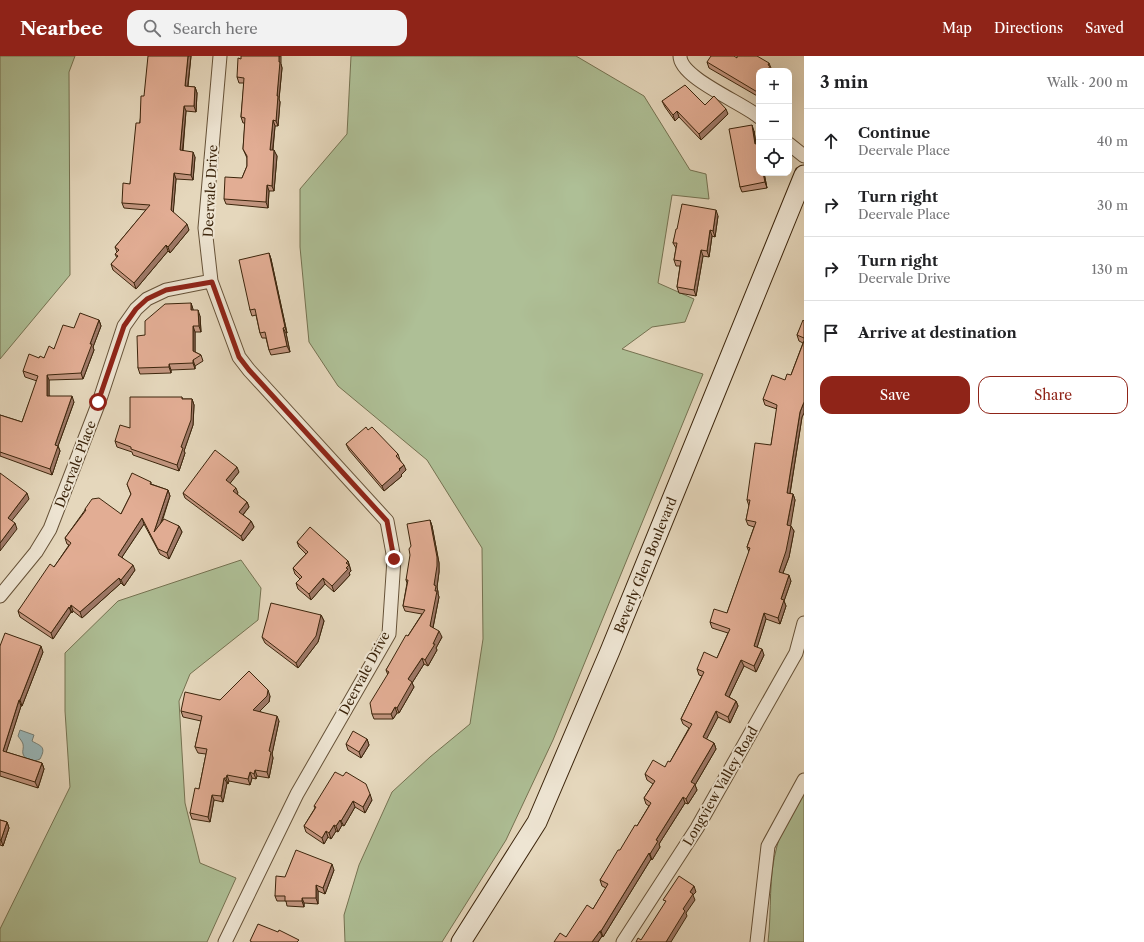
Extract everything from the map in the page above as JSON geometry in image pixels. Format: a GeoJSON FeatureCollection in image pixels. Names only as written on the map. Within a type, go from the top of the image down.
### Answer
{"type":"FeatureCollection","features":[{"type":"Feature","properties":{"kind":"main road","name":"Beverly Glen Boulevard"},"geometry":{"type":"LineString","coordinates":[[461,942],[537,822],[610,651],[804,175]]}},
{"type":"Feature","properties":{"kind":"street","name":"Deervale Drive"},"geometry":{"type":"LineString","coordinates":[[220,56],[205,228],[212,282],[239,357],[249,370],[387,521],[394,559],[389,634],[297,794],[225,942]]}},
{"type":"Feature","properties":{"kind":"street"},"geometry":{"type":"LineString","coordinates":[[680,56],[680,59],[685,67],[701,82],[756,115]]}},
{"type":"Feature","properties":{"kind":"street"},"geometry":{"type":"LineString","coordinates":[[792,146],[804,156]]}},
{"type":"Feature","properties":{"kind":"street","name":"Deervale Place"},"geometry":{"type":"LineString","coordinates":[[0,596],[36,552],[50,529],[98,402],[124,326],[128,320],[136,309],[147,299],[166,290],[212,282]]}},
{"type":"Feature","properties":{"kind":"street","name":"Longview Valley Road"},"geometry":{"type":"LineString","coordinates":[[623,942],[697,828],[796,653],[804,623]]}},
{"type":"Feature","properties":{"kind":"street"},"geometry":{"type":"LineString","coordinates":[[757,942],[768,846],[804,780]]}},
{"type":"Feature","properties":{"kind":"green space"},"geometry":{"type":"Polygon","coordinates":[[[0,56],[75,56],[69,72],[70,275],[0,359],[0,56]]]}},
{"type":"Feature","properties":{"kind":"green space"},"geometry":{"type":"Polygon","coordinates":[[[351,56],[576,56],[644,96],[690,170],[706,174],[709,199],[672,195],[658,283],[694,299],[685,322],[652,327],[622,349],[703,374],[553,740],[506,840],[442,942],[345,942],[344,915],[359,865],[392,792],[430,757],[470,724],[483,639],[482,548],[427,460],[338,386],[309,342],[300,247],[300,189],[347,134],[351,56]]]}},
{"type":"Feature","properties":{"kind":"green space"},"geometry":{"type":"Polygon","coordinates":[[[241,560],[261,588],[258,620],[190,674],[179,701],[185,803],[200,863],[236,878],[207,942],[0,942],[0,929],[70,787],[65,711],[65,653],[118,601],[241,560]]]}},
{"type":"Feature","properties":{"kind":"green space"},"geometry":{"type":"Polygon","coordinates":[[[804,790],[804,942],[768,942],[771,882],[774,858],[782,831],[804,790]]]}},
{"type":"Feature","properties":{"kind":"water"},"geometry":{"type":"Polygon","coordinates":[[[20,730],[34,735],[32,741],[40,745],[43,749],[40,759],[30,761],[24,757],[23,744],[18,736],[20,730]]]}},
{"type":"Feature","properties":{"kind":"building"},"geometry":{"type":"Polygon","coordinates":[[[148,56],[188,56],[185,86],[195,87],[194,106],[184,106],[180,150],[193,152],[191,175],[174,173],[171,210],[187,224],[168,247],[166,245],[134,283],[111,264],[118,256],[115,254],[119,250],[115,247],[150,205],[122,203],[123,183],[130,184],[136,123],[140,123],[141,96],[144,96],[148,56]]]}},
{"type":"Feature","properties":{"kind":"building"},"geometry":{"type":"Polygon","coordinates":[[[241,56],[279,56],[280,62],[276,121],[273,120],[270,150],[274,150],[272,186],[267,185],[266,202],[224,199],[225,177],[242,178],[247,166],[247,156],[243,149],[245,118],[241,117],[244,78],[237,77],[238,58],[241,59],[241,56]]]}},
{"type":"Feature","properties":{"kind":"building"},"geometry":{"type":"Polygon","coordinates":[[[711,56],[734,56],[737,58],[737,56],[757,56],[769,63],[768,65],[770,66],[769,68],[756,68],[756,91],[707,62],[711,56]]]}},
{"type":"Feature","properties":{"kind":"building"},"geometry":{"type":"Polygon","coordinates":[[[685,85],[705,105],[714,96],[726,109],[699,134],[677,111],[673,115],[662,101],[685,85]]]}},
{"type":"Feature","properties":{"kind":"building"},"geometry":{"type":"Polygon","coordinates":[[[752,125],[756,144],[756,176],[764,176],[765,182],[740,187],[729,129],[752,125]]]}},
{"type":"Feature","properties":{"kind":"building"},"geometry":{"type":"Polygon","coordinates":[[[682,204],[716,210],[713,231],[710,230],[707,251],[701,250],[694,290],[677,287],[681,261],[674,260],[677,243],[673,243],[682,204]]]}},
{"type":"Feature","properties":{"kind":"building"},"geometry":{"type":"Polygon","coordinates":[[[269,253],[285,327],[283,328],[287,346],[269,350],[265,332],[260,333],[255,309],[250,310],[239,260],[269,253]]]}},
{"type":"Feature","properties":{"kind":"building"},"geometry":{"type":"Polygon","coordinates":[[[191,303],[191,310],[198,310],[199,326],[193,326],[193,351],[201,355],[193,360],[193,363],[169,364],[169,367],[138,368],[137,336],[145,335],[145,321],[165,304],[191,303]]]}},
{"type":"Feature","properties":{"kind":"building"},"geometry":{"type":"Polygon","coordinates":[[[80,313],[99,320],[81,373],[47,375],[47,396],[72,396],[55,445],[58,446],[50,469],[0,452],[0,415],[22,422],[38,376],[23,371],[29,354],[39,358],[40,356],[44,358],[49,346],[54,349],[63,325],[74,328],[80,313]]]}},
{"type":"Feature","properties":{"kind":"building"},"geometry":{"type":"Polygon","coordinates":[[[803,320],[804,321],[804,338],[797,335],[803,320]]]}},
{"type":"Feature","properties":{"kind":"building"},"geometry":{"type":"Polygon","coordinates":[[[804,341],[804,402],[800,412],[787,493],[793,494],[787,525],[791,526],[786,551],[779,572],[789,575],[781,599],[784,600],[778,618],[764,613],[754,646],[762,649],[754,666],[741,660],[725,695],[736,701],[728,717],[716,711],[703,737],[714,743],[691,782],[695,784],[686,799],[683,797],[656,840],[658,841],[601,931],[592,942],[554,942],[560,933],[566,937],[587,905],[593,909],[608,884],[600,880],[618,850],[620,850],[635,825],[637,826],[651,803],[644,798],[655,781],[645,774],[653,760],[665,767],[668,761],[670,762],[692,724],[681,719],[704,672],[697,669],[704,652],[717,658],[730,629],[710,622],[714,609],[727,613],[750,548],[747,547],[756,522],[746,520],[750,500],[747,500],[755,443],[771,445],[777,405],[763,399],[772,375],[785,380],[787,374],[791,375],[804,341]]]}},
{"type":"Feature","properties":{"kind":"building"},"geometry":{"type":"Polygon","coordinates":[[[130,397],[182,397],[182,399],[192,399],[191,420],[181,447],[183,448],[177,465],[131,449],[131,447],[115,441],[120,425],[130,428],[130,397]]]}},
{"type":"Feature","properties":{"kind":"building"},"geometry":{"type":"Polygon","coordinates":[[[366,427],[368,430],[372,427],[398,454],[396,456],[404,465],[382,486],[346,444],[366,427]]]}},
{"type":"Feature","properties":{"kind":"building"},"geometry":{"type":"Polygon","coordinates":[[[215,450],[237,467],[226,480],[236,488],[233,491],[247,502],[239,512],[251,521],[241,536],[183,493],[215,450]]]}},
{"type":"Feature","properties":{"kind":"building"},"geometry":{"type":"Polygon","coordinates":[[[0,473],[27,493],[8,518],[15,523],[0,543],[0,473]]]}},
{"type":"Feature","properties":{"kind":"building"},"geometry":{"type":"Polygon","coordinates":[[[132,473],[151,482],[150,484],[168,490],[154,532],[164,519],[179,526],[167,553],[158,549],[142,518],[118,555],[133,565],[121,580],[119,578],[80,612],[71,605],[51,633],[18,611],[50,564],[54,567],[71,543],[65,538],[86,510],[85,509],[92,499],[99,498],[121,514],[131,494],[127,484],[132,473]]]}},
{"type":"Feature","properties":{"kind":"building"},"geometry":{"type":"Polygon","coordinates":[[[430,520],[437,557],[434,585],[436,586],[435,591],[437,591],[430,626],[439,631],[433,644],[435,644],[425,660],[422,658],[408,679],[412,682],[397,708],[395,707],[391,714],[372,714],[370,703],[389,672],[386,670],[406,635],[408,636],[425,610],[403,606],[408,580],[406,580],[410,555],[409,549],[411,546],[407,524],[430,520]]]}},
{"type":"Feature","properties":{"kind":"building"},"geometry":{"type":"Polygon","coordinates":[[[310,527],[348,561],[346,563],[349,565],[346,568],[348,569],[332,586],[323,578],[309,594],[296,583],[302,577],[293,568],[308,552],[297,542],[310,527]]]}},
{"type":"Feature","properties":{"kind":"building"},"geometry":{"type":"Polygon","coordinates":[[[271,603],[321,615],[316,636],[296,663],[262,637],[271,603]]]}},
{"type":"Feature","properties":{"kind":"building"},"geometry":{"type":"Polygon","coordinates":[[[5,633],[41,646],[19,700],[3,751],[42,763],[35,782],[0,771],[0,646],[5,633]]]}},
{"type":"Feature","properties":{"kind":"building"},"geometry":{"type":"Polygon","coordinates":[[[249,671],[268,690],[267,696],[253,710],[277,716],[269,751],[271,752],[267,772],[255,770],[254,774],[250,772],[248,779],[227,775],[226,778],[224,778],[221,796],[212,795],[208,817],[190,813],[195,788],[199,789],[207,749],[195,747],[202,716],[181,711],[185,692],[220,700],[249,671]]]}},
{"type":"Feature","properties":{"kind":"building"},"geometry":{"type":"Polygon","coordinates":[[[353,731],[367,739],[359,752],[346,744],[353,731]]]}},
{"type":"Feature","properties":{"kind":"building"},"geometry":{"type":"Polygon","coordinates":[[[335,772],[343,776],[346,772],[366,784],[370,794],[363,807],[353,801],[341,821],[340,820],[336,826],[334,825],[329,833],[326,831],[322,838],[304,826],[316,807],[314,806],[335,772]]]}},
{"type":"Feature","properties":{"kind":"building"},"geometry":{"type":"Polygon","coordinates":[[[0,820],[7,822],[1,840],[0,840],[0,820]]]}},
{"type":"Feature","properties":{"kind":"building"},"geometry":{"type":"Polygon","coordinates":[[[296,850],[332,864],[323,888],[316,885],[316,898],[302,898],[302,901],[285,901],[285,896],[275,896],[276,876],[285,877],[296,850]]]}},
{"type":"Feature","properties":{"kind":"building"},"geometry":{"type":"Polygon","coordinates":[[[679,876],[694,886],[690,892],[693,894],[683,909],[685,911],[666,942],[636,942],[638,938],[641,940],[666,901],[663,900],[679,876]]]}},
{"type":"Feature","properties":{"kind":"building"},"geometry":{"type":"Polygon","coordinates":[[[258,924],[278,932],[279,930],[299,940],[297,942],[252,942],[250,941],[258,924]]]}},
{"type":"Feature","properties":{"kind":"route"},"geometry":{"type":"LineString","coordinates":[[98,402],[124,326],[136,309],[147,299],[166,290],[212,282],[239,357],[249,370],[387,521],[394,559]]}}]}
